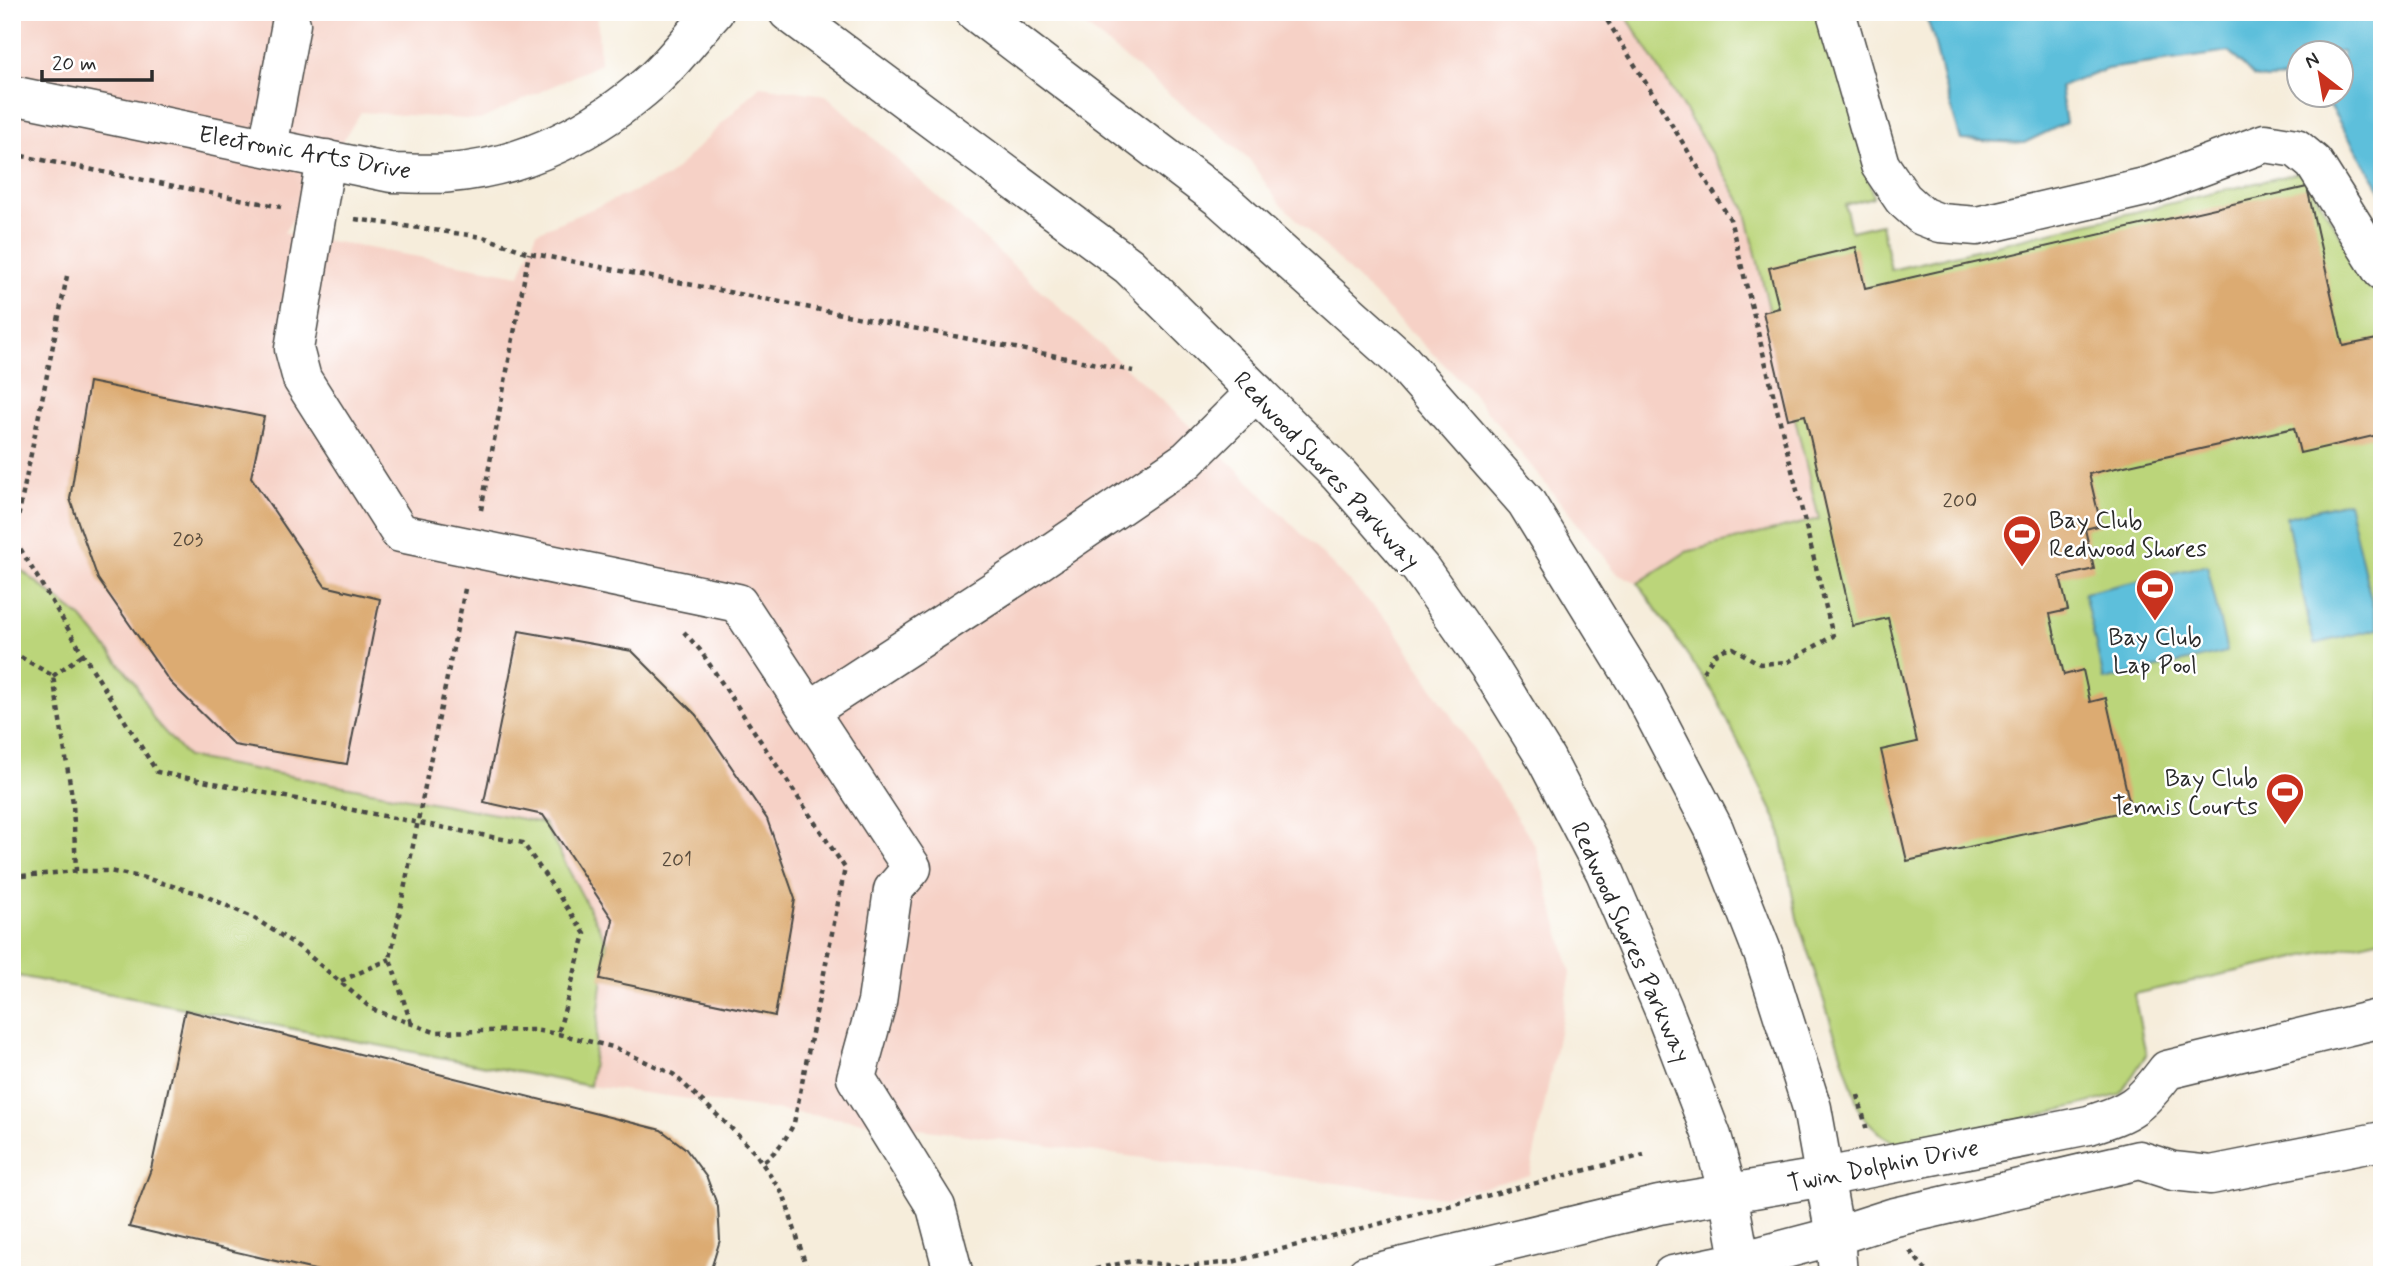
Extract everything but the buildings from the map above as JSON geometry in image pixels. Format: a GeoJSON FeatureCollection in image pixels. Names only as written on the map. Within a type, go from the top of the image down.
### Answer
{"type":"FeatureCollection","features":[{"type":"Feature","properties":{"kind":"main road","name":"Electronic Arts Drive"},"geometry":{"type":"LineString","coordinates":[[12,95],[391,173],[450,173],[496,166],[556,145],[608,117],[654,79],[714,12]]}},
{"type":"Feature","properties":{"kind":"main road","name":"Redwood Shores Parkway"},"geometry":{"type":"LineString","coordinates":[[788,12],[1129,266],[1339,475],[1420,568],[1488,665],[1546,759],[1605,872],[1663,1008],[1712,1136],[1728,1193],[1742,1268]]}},
{"type":"Feature","properties":{"kind":"main road"},"geometry":{"type":"LineString","coordinates":[[975,12],[1222,200],[1402,361],[1526,502],[1642,691],[1714,829],[1764,956],[1812,1108],[1835,1236],[1838,1275]]}},
{"type":"Feature","properties":{"kind":"main road"},"geometry":{"type":"LineString","coordinates":[[1836,12],[1880,165],[1903,199],[1922,216],[1940,223],[1977,226],[2149,186],[2265,143],[2296,148],[2314,163],[2382,271]]}},
{"type":"Feature","properties":{"kind":"main road"},"geometry":{"type":"LineString","coordinates":[[268,147],[291,24]]}},
{"type":"Feature","properties":{"kind":"main road"},"geometry":{"type":"LineString","coordinates":[[326,159],[294,349],[302,379],[400,533],[738,603],[912,868],[893,890],[877,1002],[856,1078],[936,1207],[954,1275]]}},
{"type":"Feature","properties":{"kind":"main road"},"geometry":{"type":"LineString","coordinates":[[809,711],[1029,568],[1187,460],[1256,392]]}},
{"type":"Feature","properties":{"kind":"main road","name":"Twin Dolphin Drive"},"geometry":{"type":"LineString","coordinates":[[1366,1275],[1646,1209],[2089,1125],[2119,1116],[2146,1098],[2167,1070],[2382,1018]]}},
{"type":"Feature","properties":{"kind":"main road","name":"Twin Dolphin Drive"},"geometry":{"type":"LineString","coordinates":[[1672,1275],[1742,1268],[1891,1218],[2139,1160],[2173,1171],[2211,1175],[2382,1141]]}},
{"type":"Feature","properties":{"kind":"path"},"geometry":{"type":"LineString","coordinates":[[1602,12],[1730,219],[1833,636],[1788,662],[1760,664],[1733,648],[1725,649],[1715,654],[1703,671]]}},
{"type":"Feature","properties":{"kind":"path"},"geometry":{"type":"LineString","coordinates":[[12,154],[316,214],[483,237],[529,253],[1133,372]]}},
{"type":"Feature","properties":{"kind":"path"},"geometry":{"type":"LineString","coordinates":[[412,1023],[390,959],[474,547],[529,253]]}},
{"type":"Feature","properties":{"kind":"path"},"geometry":{"type":"LineString","coordinates":[[67,276],[14,538],[157,772],[523,843],[585,934],[558,1034]]}},
{"type":"Feature","properties":{"kind":"path"},"geometry":{"type":"LineString","coordinates":[[465,587],[479,589]]}},
{"type":"Feature","properties":{"kind":"path"},"geometry":{"type":"LineString","coordinates":[[681,627],[700,650],[845,868],[794,1123],[787,1138],[775,1153],[762,1163]]}},
{"type":"Feature","properties":{"kind":"path"},"geometry":{"type":"LineString","coordinates":[[12,652],[53,676]]}},
{"type":"Feature","properties":{"kind":"path"},"geometry":{"type":"LineString","coordinates":[[53,676],[83,654]]}},
{"type":"Feature","properties":{"kind":"path"},"geometry":{"type":"LineString","coordinates":[[53,676],[73,803],[76,870]]}},
{"type":"Feature","properties":{"kind":"path"},"geometry":{"type":"LineString","coordinates":[[12,877],[76,870],[109,872],[141,877],[201,894],[254,918],[299,947],[372,1009],[434,1032],[534,1030],[558,1034],[612,1047],[673,1074],[730,1127],[762,1163],[784,1196],[809,1275]]}},
{"type":"Feature","properties":{"kind":"path"},"geometry":{"type":"LineString","coordinates":[[341,981],[390,959]]}},
{"type":"Feature","properties":{"kind":"path"},"geometry":{"type":"LineString","coordinates":[[1858,1095],[1868,1132]]}},
{"type":"Feature","properties":{"kind":"path"},"geometry":{"type":"LineString","coordinates":[[1066,1275],[1133,1261],[1184,1267],[1232,1262],[1644,1155]]}},
{"type":"Feature","properties":{"kind":"path"},"geometry":{"type":"LineString","coordinates":[[1908,1250],[1930,1275]]}},
{"type":"Feature","properties":{"kind":"shaded area"},"geometry":{"type":"Polygon","coordinates":[[[12,12],[597,12],[600,64],[480,120],[361,112],[284,233],[520,275],[537,232],[668,177],[760,86],[826,95],[1238,470],[1393,626],[1536,847],[1571,973],[1530,1175],[1443,1197],[590,1086],[607,944],[543,823],[187,757],[154,720],[134,681],[82,618],[12,563],[12,12]]]}},
{"type":"Feature","properties":{"kind":"shaded area"},"geometry":{"type":"Polygon","coordinates":[[[1068,12],[1624,12],[1745,208],[1819,519],[1686,552],[1638,583],[1617,573],[1470,390],[1276,199],[1249,159],[1068,12]]]}},
{"type":"Feature","properties":{"kind":"green space","name":"Bay Club Redwood Shores"},"geometry":{"type":"Polygon","coordinates":[[[1624,12],[1827,12],[1837,42],[1873,197],[1845,205],[1851,231],[1881,224],[1891,270],[2302,172],[2382,304],[2382,939],[2134,994],[2146,1055],[2120,1095],[1904,1149],[1881,1134],[1861,1115],[1797,918],[1779,825],[1715,695],[1638,583],[1686,552],[1819,519],[1745,208],[1624,12]]]}},
{"type":"Feature","properties":{"kind":"green space"},"geometry":{"type":"Polygon","coordinates":[[[12,563],[82,618],[134,681],[154,720],[187,757],[544,823],[607,943],[590,1086],[12,975],[12,563]]]}},
{"type":"Feature","properties":{"kind":"water"},"geometry":{"type":"Polygon","coordinates":[[[1924,12],[2382,12],[2382,192],[2331,108],[2356,108],[2356,38],[2286,38],[2286,78],[2254,77],[2230,52],[2107,69],[2060,87],[2066,123],[2024,143],[1961,140],[1924,12]]]}},
{"type":"Feature","properties":{"kind":"water"},"geometry":{"type":"Polygon","coordinates":[[[2348,502],[2378,629],[2314,644],[2286,517],[2348,502]]]}},
{"type":"Feature","properties":{"kind":"water","name":"Bay Club Lap Pool"},"geometry":{"type":"Polygon","coordinates":[[[2207,565],[2227,652],[2104,680],[2084,593],[2207,565]]]}},
{"type":"Feature","properties":{"kind":"place","name":"Bay Club Redwood Shores"},"geometry":{"type":"Point","coordinates":[2022,568]}},
{"type":"Feature","properties":{"kind":"place","name":"Bay Club Lap Pool"},"geometry":{"type":"Point","coordinates":[2155,622]}},
{"type":"Feature","properties":{"kind":"place","name":"Bay Club Tennis Courts"},"geometry":{"type":"Point","coordinates":[2285,826]}}]}
